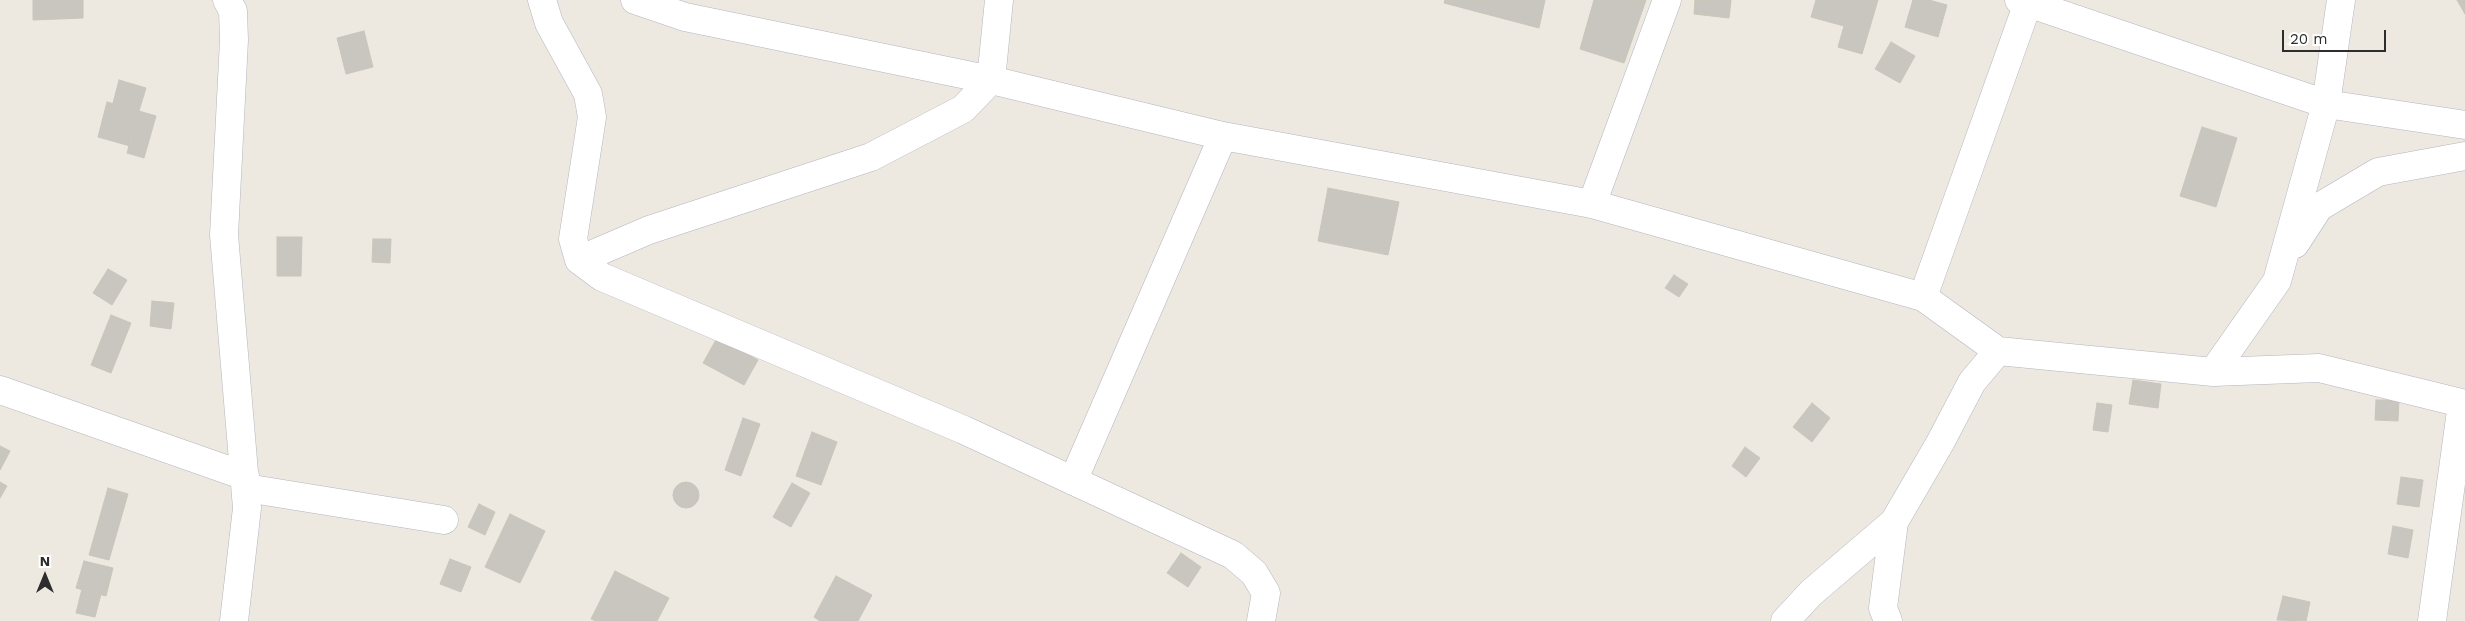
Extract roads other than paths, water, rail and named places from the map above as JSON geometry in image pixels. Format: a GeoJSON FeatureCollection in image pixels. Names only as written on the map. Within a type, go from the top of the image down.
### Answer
{"type":"FeatureCollection","features":[{"type":"Feature","properties":{"kind":"street"},"geometry":{"type":"LineString","coordinates":[[227,0],[233,12],[234,40],[224,235],[247,508],[234,621]]}},
{"type":"Feature","properties":{"kind":"street"},"geometry":{"type":"LineString","coordinates":[[542,0],[549,23],[588,94],[592,117],[572,240],[579,260],[602,277],[964,430],[1233,555],[1254,573],[1266,593],[1261,621]]}},
{"type":"Feature","properties":{"kind":"street"},"geometry":{"type":"LineString","coordinates":[[635,0],[686,17],[991,80],[1223,136],[1592,204],[1923,298],[1998,351],[2212,372],[2320,368],[2463,404],[2432,621]]}},
{"type":"Feature","properties":{"kind":"street"},"geometry":{"type":"LineString","coordinates":[[579,260],[648,230],[870,157],[963,109],[991,80],[999,0]]}},
{"type":"Feature","properties":{"kind":"street"},"geometry":{"type":"LineString","coordinates":[[1592,204],[1667,0]]}},
{"type":"Feature","properties":{"kind":"street"},"geometry":{"type":"LineString","coordinates":[[2277,281],[2326,104],[2341,0]]}},
{"type":"Feature","properties":{"kind":"street"},"geometry":{"type":"LineString","coordinates":[[1923,298],[2025,1],[2326,104],[2465,125]]}},
{"type":"Feature","properties":{"kind":"street"},"geometry":{"type":"LineString","coordinates":[[1073,481],[1223,136]]}},
{"type":"Feature","properties":{"kind":"street"},"geometry":{"type":"LineString","coordinates":[[2212,372],[2277,281],[2297,241],[2320,207],[2378,172],[2465,156]]}},
{"type":"Feature","properties":{"kind":"street"},"geometry":{"type":"LineString","coordinates":[[1785,621],[1811,593],[1894,522],[1940,443],[1972,382],[1998,351]]}},
{"type":"Feature","properties":{"kind":"street"},"geometry":{"type":"LineString","coordinates":[[0,390],[245,482],[444,520]]}},
{"type":"Feature","properties":{"kind":"street"},"geometry":{"type":"LineString","coordinates":[[1888,621],[1883,608],[1894,522]]}}]}
